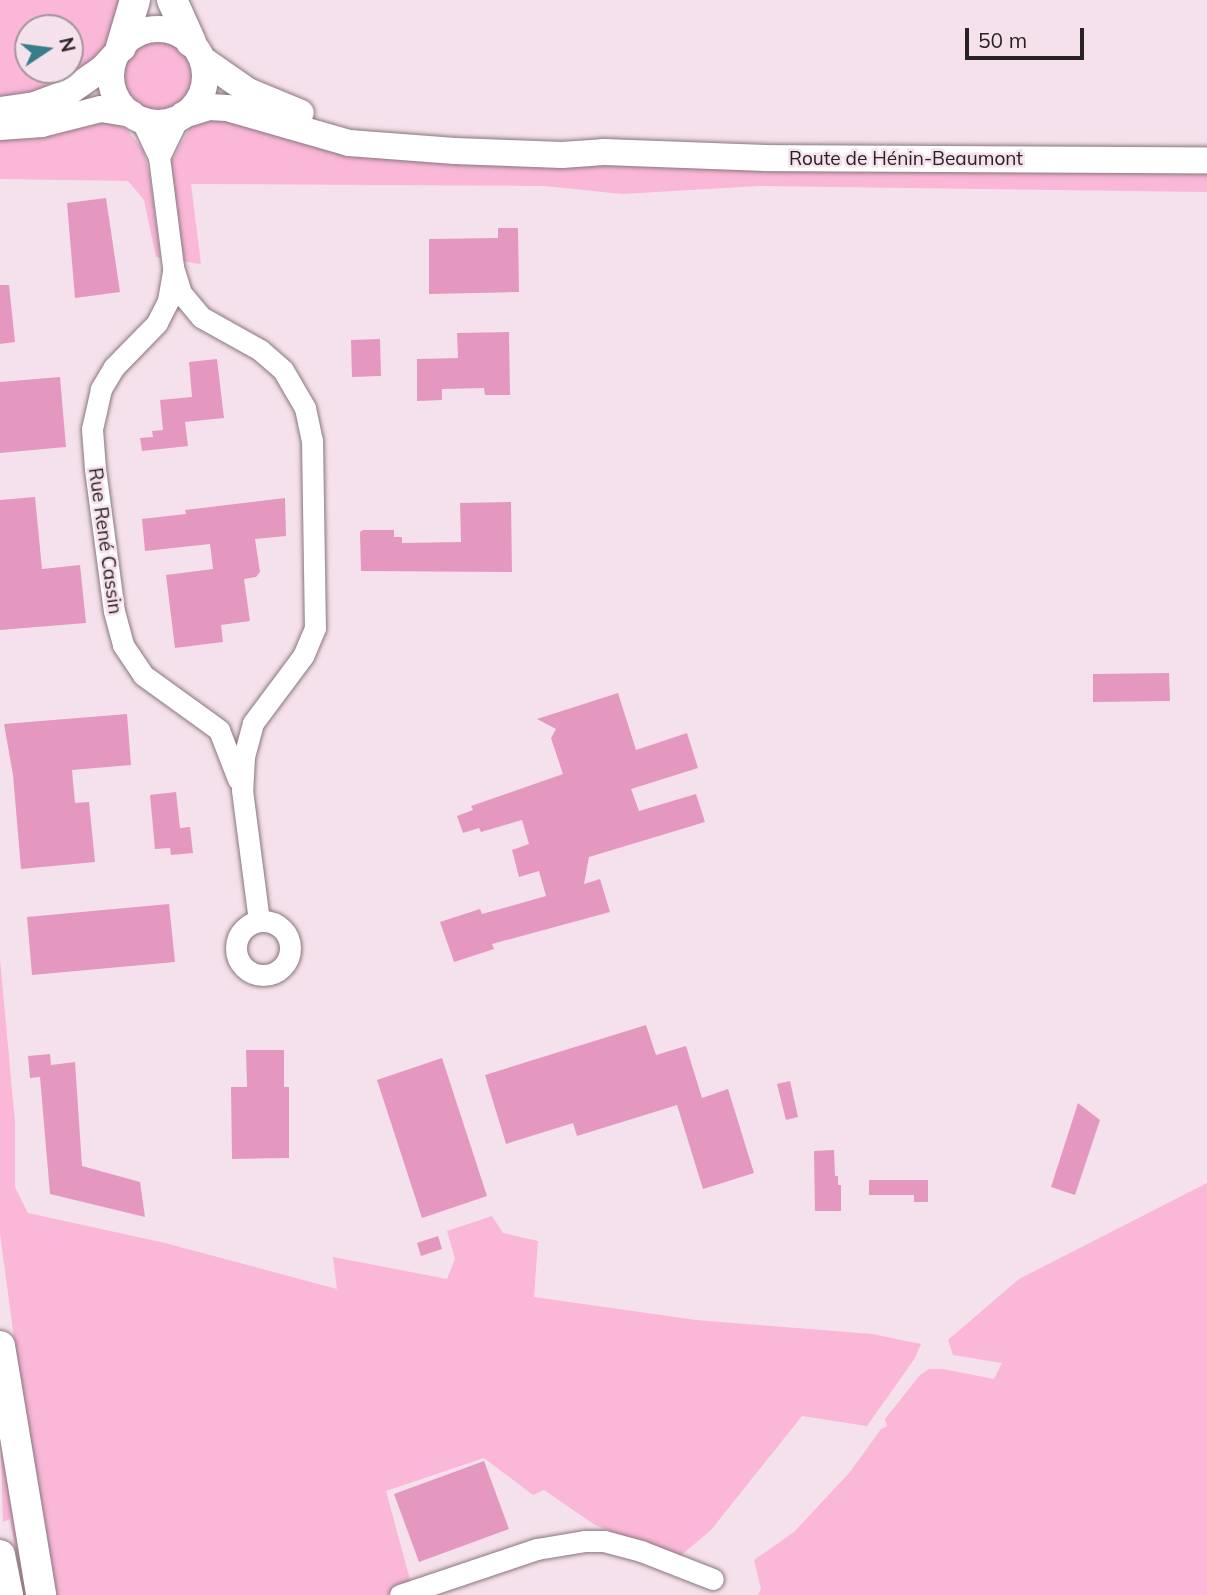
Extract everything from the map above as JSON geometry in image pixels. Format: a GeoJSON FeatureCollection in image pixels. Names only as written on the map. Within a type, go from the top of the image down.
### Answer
{"type":"FeatureCollection","features":[{"type":"Feature","properties":{"kind":"highway"},"geometry":{"type":"LineString","coordinates":[[120,50],[135,0]]}},
{"type":"Feature","properties":{"kind":"highway"},"geometry":{"type":"LineString","coordinates":[[173,0],[196,50]]}},
{"type":"Feature","properties":{"kind":"highway"},"geometry":{"type":"LineString","coordinates":[[0,1346],[41,1595]]}},
{"type":"Feature","properties":{"kind":"highway"},"geometry":{"type":"LineString","coordinates":[[0,1555],[8,1595]]}},
{"type":"Feature","properties":{"kind":"main road"},"geometry":{"type":"LineString","coordinates":[[0,110],[25,108],[58,97],[101,70],[134,36],[155,29],[177,33],[196,50],[205,74],[195,105],[180,117],[157,122],[101,109],[42,124],[0,127]]}},
{"type":"Feature","properties":{"kind":"main road"},"geometry":{"type":"LineString","coordinates":[[120,50],[112,68],[113,86],[120,102],[137,116]]}},
{"type":"Feature","properties":{"kind":"main road","name":"Route de Hénin-Beaumont"},"geometry":{"type":"LineString","coordinates":[[196,50],[223,76],[261,97],[329,122],[387,132],[561,145],[604,152]]}},
{"type":"Feature","properties":{"kind":"main road","name":"Route de Hénin-Beaumont"},"geometry":{"type":"LineString","coordinates":[[180,117],[209,107],[227,108],[306,132],[387,147],[562,155],[604,152],[766,158],[1207,160]]}},
{"type":"Feature","properties":{"kind":"street"},"geometry":{"type":"LineString","coordinates":[[137,116],[159,157],[173,267],[181,292],[201,317],[251,344],[277,364],[301,398],[311,430],[315,628],[303,656],[256,718],[246,744],[242,790],[259,921]]}},
{"type":"Feature","properties":{"kind":"street"},"geometry":{"type":"LineString","coordinates":[[159,157],[180,117]]}},
{"type":"Feature","properties":{"kind":"street","name":"Rue René Cassin"},"geometry":{"type":"LineString","coordinates":[[173,267],[168,301],[150,333],[122,358],[107,378],[93,415],[95,469],[114,611],[123,645],[143,675],[215,726],[228,747],[242,790]]}},
{"type":"Feature","properties":{"kind":"street"},"geometry":{"type":"LineString","coordinates":[[150,333],[175,318],[201,317]]}},
{"type":"Feature","properties":{"kind":"street"},"geometry":{"type":"LineString","coordinates":[[215,726],[235,728],[256,718]]}},
{"type":"Feature","properties":{"kind":"street"},"geometry":{"type":"LineString","coordinates":[[400,1595],[537,1549],[586,1541],[604,1541],[641,1551],[713,1579]]}},
{"type":"Feature","properties":{"kind":"shaded area"},"geometry":{"type":"Polygon","coordinates":[[[0,0],[126,0],[116,33],[95,61],[84,68],[84,14],[14,14],[14,84],[59,84],[50,90],[0,100],[0,0]]]}},
{"type":"Feature","properties":{"kind":"shaded area"},"geometry":{"type":"Polygon","coordinates":[[[159,40],[184,50],[194,75],[184,100],[159,110],[134,100],[124,75],[134,50],[159,40]]]}},
{"type":"Feature","properties":{"kind":"shaded area"},"geometry":{"type":"Polygon","coordinates":[[[207,115],[310,140],[1207,170],[1207,192],[759,186],[622,194],[545,186],[191,184],[201,264],[180,261],[171,162],[192,124],[207,115]]]}},
{"type":"Feature","properties":{"kind":"shaded area"},"geometry":{"type":"Polygon","coordinates":[[[110,120],[127,130],[143,149],[150,177],[161,258],[156,257],[144,200],[128,181],[0,179],[0,138],[33,139],[110,120]]]}},
{"type":"Feature","properties":{"kind":"shaded area"},"geometry":{"type":"Polygon","coordinates":[[[0,959],[15,1122],[15,1187],[28,1213],[165,1243],[337,1289],[333,1257],[447,1279],[455,1259],[447,1231],[492,1216],[503,1233],[538,1241],[534,1297],[696,1320],[872,1334],[921,1344],[915,1358],[867,1426],[802,1416],[711,1530],[678,1558],[595,1525],[544,1490],[533,1495],[484,1458],[386,1491],[412,1587],[386,1595],[55,1595],[26,1427],[0,1234],[0,959]]]}},
{"type":"Feature","properties":{"kind":"shaded area"},"geometry":{"type":"Polygon","coordinates":[[[1207,1183],[1207,1595],[758,1595],[761,1589],[754,1560],[794,1532],[850,1472],[881,1429],[887,1426],[885,1419],[920,1375],[929,1369],[943,1369],[994,1379],[1002,1363],[953,1355],[948,1340],[1019,1279],[1207,1183]]]}},
{"type":"Feature","properties":{"kind":"shaded area"},"geometry":{"type":"Polygon","coordinates":[[[0,1423],[30,1595],[23,1595],[10,1519],[3,1522],[0,1423]]]}},
{"type":"Feature","properties":{"kind":"building"},"geometry":{"type":"Polygon","coordinates":[[[106,198],[120,292],[75,298],[67,203],[106,198]]]}},
{"type":"Feature","properties":{"kind":"building"},"geometry":{"type":"Polygon","coordinates":[[[498,228],[518,228],[519,292],[429,294],[429,239],[498,238],[498,228]]]}},
{"type":"Feature","properties":{"kind":"building"},"geometry":{"type":"Polygon","coordinates":[[[0,285],[9,285],[15,342],[0,344],[0,285]]]}},
{"type":"Feature","properties":{"kind":"building"},"geometry":{"type":"Polygon","coordinates":[[[509,332],[510,395],[485,395],[484,388],[442,389],[442,400],[417,401],[417,359],[458,358],[457,333],[509,332]]]}},
{"type":"Feature","properties":{"kind":"building"},"geometry":{"type":"Polygon","coordinates":[[[380,339],[381,376],[352,377],[351,340],[380,339]]]}},
{"type":"Feature","properties":{"kind":"building"},"geometry":{"type":"Polygon","coordinates":[[[217,359],[224,418],[185,422],[188,446],[142,451],[140,438],[153,437],[152,431],[163,430],[160,400],[192,397],[189,362],[217,359]]]}},
{"type":"Feature","properties":{"kind":"building"},"geometry":{"type":"Polygon","coordinates":[[[60,377],[66,447],[0,453],[0,382],[60,377]]]}},
{"type":"Feature","properties":{"kind":"building"},"geometry":{"type":"Polygon","coordinates":[[[35,497],[42,569],[80,565],[86,623],[0,630],[0,500],[35,497]]]}},
{"type":"Feature","properties":{"kind":"building"},"geometry":{"type":"Polygon","coordinates":[[[285,498],[286,536],[255,539],[260,572],[256,577],[244,579],[250,621],[221,625],[223,642],[175,648],[166,575],[213,569],[210,544],[145,551],[142,519],[186,514],[185,510],[285,498]]]}},
{"type":"Feature","properties":{"kind":"building"},"geometry":{"type":"Polygon","coordinates":[[[511,502],[512,572],[361,571],[360,532],[363,530],[394,530],[394,537],[402,537],[402,543],[461,542],[460,503],[511,502]]]}},
{"type":"Feature","properties":{"kind":"building"},"geometry":{"type":"Polygon","coordinates":[[[1169,673],[1170,701],[1093,702],[1093,674],[1169,673]]]}},
{"type":"Feature","properties":{"kind":"building"},"geometry":{"type":"Polygon","coordinates":[[[618,693],[636,750],[687,733],[698,768],[631,789],[639,811],[696,794],[705,822],[589,857],[584,884],[600,879],[610,912],[492,944],[494,949],[454,962],[440,922],[480,909],[482,914],[546,896],[539,871],[519,877],[512,850],[529,844],[522,820],[481,832],[479,828],[463,833],[457,816],[473,810],[471,806],[563,774],[551,738],[556,729],[537,719],[618,693]]]}},
{"type":"Feature","properties":{"kind":"building"},"geometry":{"type":"Polygon","coordinates":[[[127,714],[131,765],[72,770],[75,803],[89,802],[95,862],[21,869],[13,775],[4,724],[127,714]]]}},
{"type":"Feature","properties":{"kind":"building"},"geometry":{"type":"Polygon","coordinates":[[[176,792],[180,828],[190,827],[193,853],[171,855],[170,848],[155,849],[150,795],[176,792]]]}},
{"type":"Feature","properties":{"kind":"building"},"geometry":{"type":"Polygon","coordinates":[[[169,904],[175,962],[32,975],[27,917],[169,904]]]}},
{"type":"Feature","properties":{"kind":"building"},"geometry":{"type":"Polygon","coordinates":[[[646,1025],[656,1055],[686,1046],[702,1098],[728,1089],[754,1173],[703,1189],[677,1105],[577,1136],[573,1123],[506,1144],[485,1075],[646,1025]]]}},
{"type":"Feature","properties":{"kind":"building"},"geometry":{"type":"Polygon","coordinates":[[[246,1050],[284,1050],[284,1087],[289,1087],[289,1158],[232,1159],[231,1087],[247,1087],[246,1050]]]}},
{"type":"Feature","properties":{"kind":"building"},"geometry":{"type":"Polygon","coordinates":[[[50,1054],[51,1065],[75,1062],[82,1166],[140,1182],[145,1217],[50,1194],[40,1077],[30,1078],[28,1056],[50,1054]]]}},
{"type":"Feature","properties":{"kind":"building"},"geometry":{"type":"Polygon","coordinates":[[[442,1058],[487,1196],[422,1218],[377,1080],[442,1058]]]}},
{"type":"Feature","properties":{"kind":"building"},"geometry":{"type":"Polygon","coordinates":[[[790,1081],[798,1117],[786,1120],[777,1084],[790,1081]]]}},
{"type":"Feature","properties":{"kind":"building"},"geometry":{"type":"Polygon","coordinates":[[[1078,1103],[1100,1120],[1075,1195],[1051,1187],[1078,1103]]]}},
{"type":"Feature","properties":{"kind":"building"},"geometry":{"type":"Polygon","coordinates":[[[834,1150],[835,1176],[838,1176],[838,1185],[841,1185],[841,1211],[815,1211],[814,1151],[834,1150]]]}},
{"type":"Feature","properties":{"kind":"building"},"geometry":{"type":"Polygon","coordinates":[[[869,1180],[928,1180],[928,1202],[914,1202],[914,1195],[869,1195],[869,1180]]]}},
{"type":"Feature","properties":{"kind":"building"},"geometry":{"type":"Polygon","coordinates":[[[438,1236],[442,1249],[421,1256],[417,1243],[438,1236]]]}},
{"type":"Feature","properties":{"kind":"building"},"geometry":{"type":"Polygon","coordinates":[[[484,1461],[509,1529],[419,1562],[394,1494],[484,1461]]]}}]}
